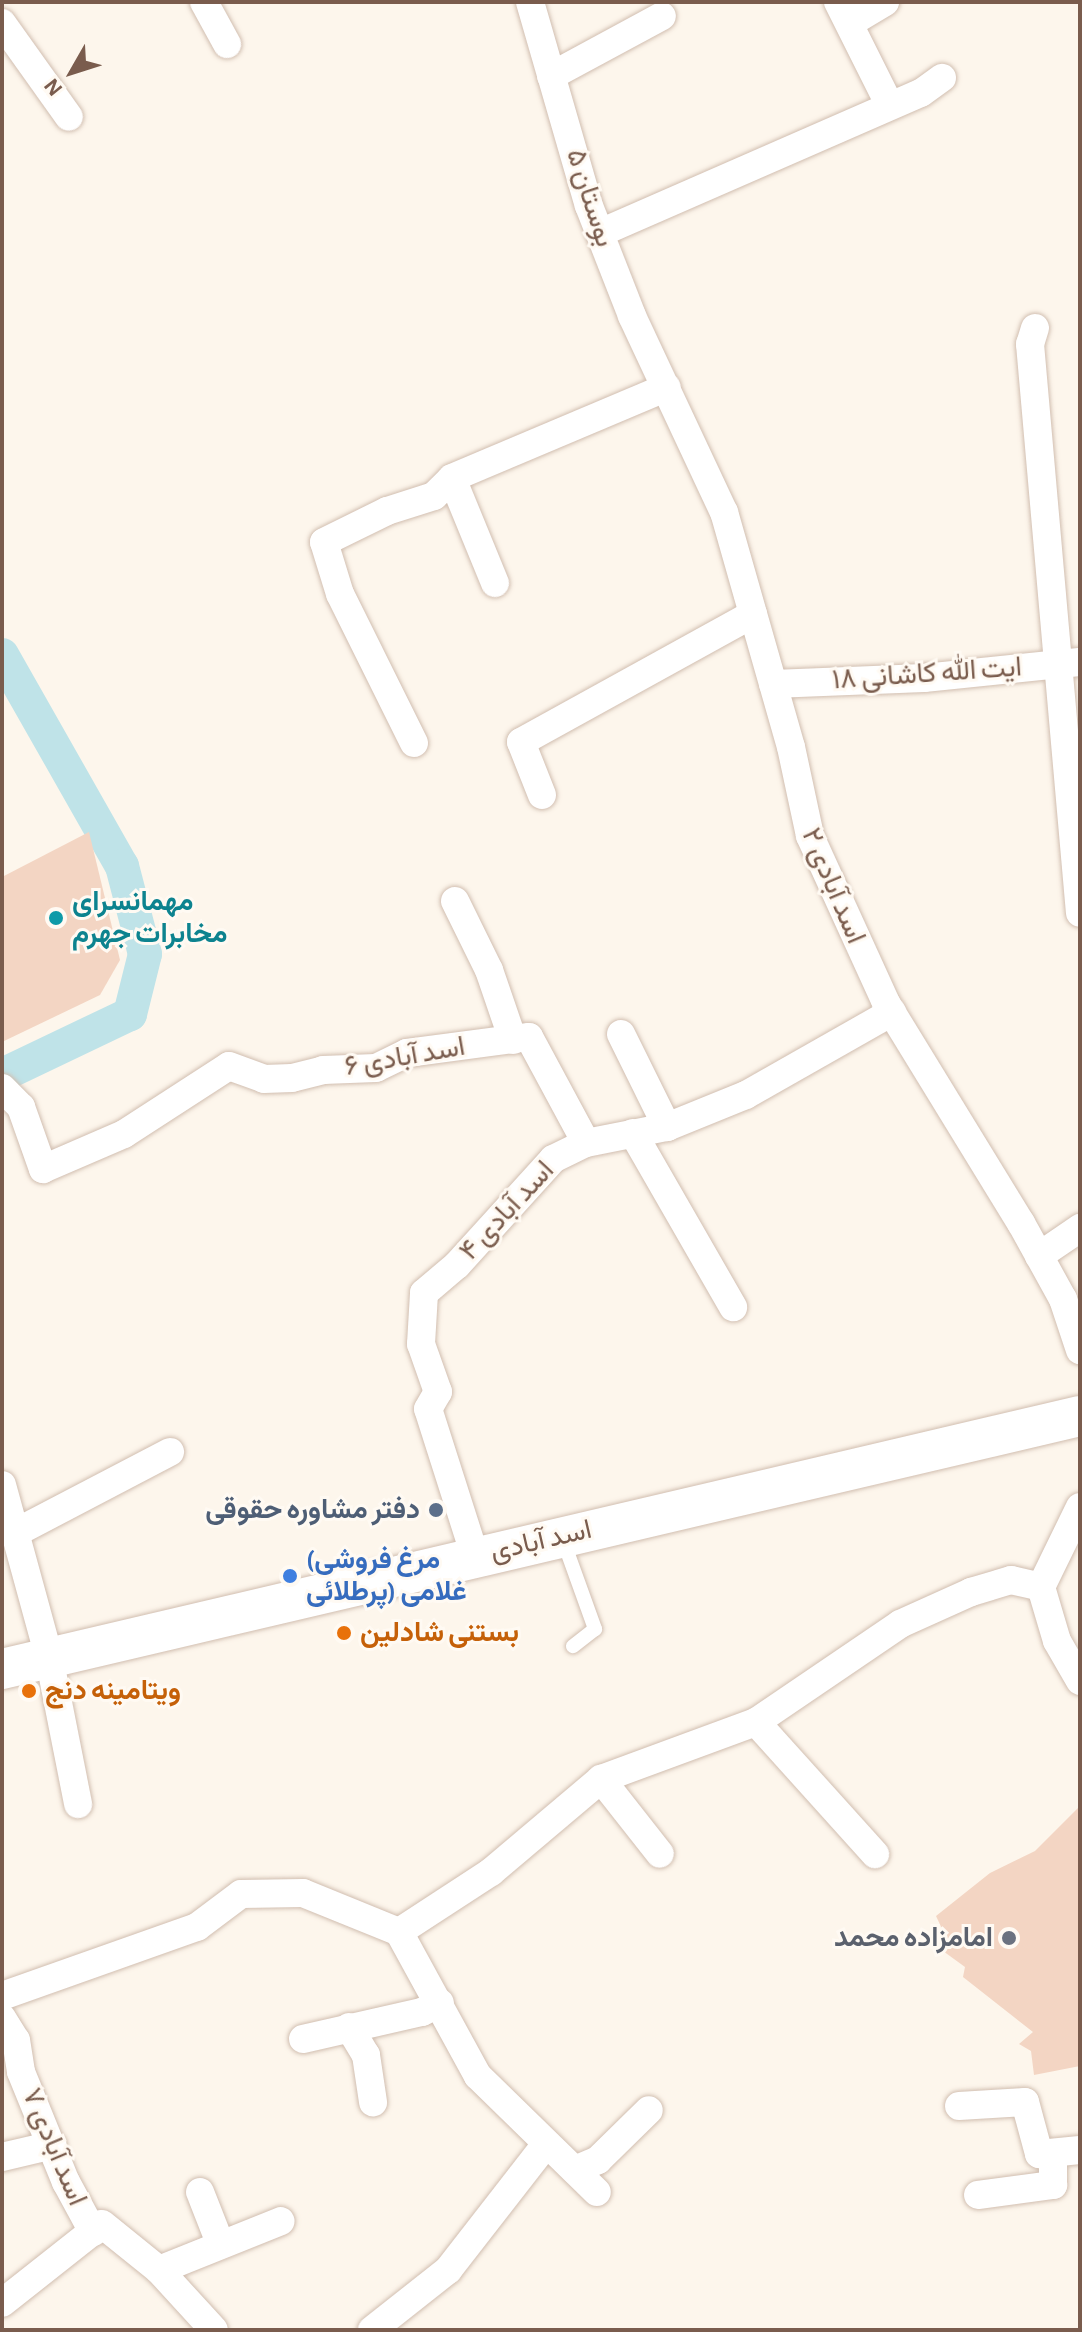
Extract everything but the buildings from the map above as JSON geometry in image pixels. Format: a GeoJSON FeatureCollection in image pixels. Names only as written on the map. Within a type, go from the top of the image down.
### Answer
{"type":"FeatureCollection","features":[{"type":"Feature","properties":{"kind":"main road","name":"اسد آبادی"},"geometry":{"type":"LineString","coordinates":[[2,1669],[1080,1416]]}},
{"type":"Feature","properties":{"kind":"street"},"geometry":{"type":"LineString","coordinates":[[204,2],[227,44]]}},
{"type":"Feature","properties":{"kind":"street","name":"بوستان ۵"},"geometry":{"type":"LineString","coordinates":[[530,2],[600,233],[667,387]]}},
{"type":"Feature","properties":{"kind":"street"},"geometry":{"type":"LineString","coordinates":[[885,2],[844,12],[889,104]]}},
{"type":"Feature","properties":{"kind":"street"},"geometry":{"type":"LineString","coordinates":[[551,76],[662,16]]}},
{"type":"Feature","properties":{"kind":"street"},"geometry":{"type":"LineString","coordinates":[[2,23],[69,117]]}},
{"type":"Feature","properties":{"kind":"street"},"geometry":{"type":"LineString","coordinates":[[600,233],[942,78]]}},
{"type":"Feature","properties":{"kind":"street"},"geometry":{"type":"LineString","coordinates":[[1035,328],[1030,344],[1071,662],[1080,913]]}},
{"type":"Feature","properties":{"kind":"street"},"geometry":{"type":"LineString","coordinates":[[414,743],[340,594],[324,542],[387,511],[434,496],[452,478],[667,387]]}},
{"type":"Feature","properties":{"kind":"street","name":"اسد آبادی ۲"},"geometry":{"type":"LineString","coordinates":[[667,387],[724,512],[773,684],[810,836],[892,1012],[1063,1299],[1080,1350]]}},
{"type":"Feature","properties":{"kind":"street"},"geometry":{"type":"LineString","coordinates":[[452,478],[495,583]]}},
{"type":"Feature","properties":{"kind":"street"},"geometry":{"type":"LineString","coordinates":[[542,795],[521,742],[587,701],[753,614]]}},
{"type":"Feature","properties":{"kind":"street","name":"ایت الله کاشانی ۱۸"},"geometry":{"type":"LineString","coordinates":[[773,684],[924,678],[1071,662]]}},
{"type":"Feature","properties":{"kind":"street"},"geometry":{"type":"LineString","coordinates":[[455,901],[489,970],[513,1040],[529,1037],[586,1143]]}},
{"type":"Feature","properties":{"kind":"street","name":"اسد آبادی ۴"},"geometry":{"type":"LineString","coordinates":[[475,1556],[428,1409],[438,1392],[421,1344],[424,1293],[457,1265],[553,1159],[586,1143],[667,1127],[746,1095],[892,1012]]}},
{"type":"Feature","properties":{"kind":"street"},"geometry":{"type":"LineString","coordinates":[[621,1034],[667,1127]]}},
{"type":"Feature","properties":{"kind":"street","name":"اسد آبادی ۶"},"geometry":{"type":"LineString","coordinates":[[2,1088],[21,1107],[43,1169],[124,1134],[229,1066],[264,1079],[292,1078],[323,1070],[376,1068],[407,1053],[513,1040]]}},
{"type":"Feature","properties":{"kind":"street"},"geometry":{"type":"LineString","coordinates":[[633,1133],[733,1307]]}},
{"type":"Feature","properties":{"kind":"street"},"geometry":{"type":"LineString","coordinates":[[1039,1256],[1080,1228]]}},
{"type":"Feature","properties":{"kind":"street"},"geometry":{"type":"LineString","coordinates":[[15,1533],[170,1452]]}},
{"type":"Feature","properties":{"kind":"street"},"geometry":{"type":"LineString","coordinates":[[2,1485],[49,1657],[78,1804]]}},
{"type":"Feature","properties":{"kind":"street"},"geometry":{"type":"LineString","coordinates":[[1080,1507],[1041,1587],[1057,1641],[1080,1681]]}},
{"type":"Feature","properties":{"kind":"street"},"geometry":{"type":"LineString","coordinates":[[399,1932],[491,1872],[601,1779],[756,1722],[900,1624],[1011,1580],[1041,1587]]}},
{"type":"Feature","properties":{"kind":"street"},"geometry":{"type":"LineString","coordinates":[[756,1722],[875,1854]]}},
{"type":"Feature","properties":{"kind":"street"},"geometry":{"type":"LineString","coordinates":[[601,1779],[660,1854]]}},
{"type":"Feature","properties":{"kind":"street"},"geometry":{"type":"LineString","coordinates":[[2,1996],[197,1927],[241,1894],[303,1893],[399,1932],[478,2076],[597,2192]]}},
{"type":"Feature","properties":{"kind":"street"},"geometry":{"type":"LineString","coordinates":[[303,2039],[422,2012],[440,2003]]}},
{"type":"Feature","properties":{"kind":"street","name":"اسد آبادی ۷"},"geometry":{"type":"LineString","coordinates":[[2,2018],[16,2040],[21,2072],[93,2232]]}},
{"type":"Feature","properties":{"kind":"street"},"geometry":{"type":"LineString","coordinates":[[349,2027],[366,2055],[373,2102]]}},
{"type":"Feature","properties":{"kind":"street"},"geometry":{"type":"LineString","coordinates":[[959,2106],[1025,2102],[1039,2154],[1067,2152],[1053,2185],[978,2195]]}},
{"type":"Feature","properties":{"kind":"street"},"geometry":{"type":"LineString","coordinates":[[575,2170],[598,2160],[649,2110]]}},
{"type":"Feature","properties":{"kind":"street"},"geometry":{"type":"LineString","coordinates":[[372,2330],[448,2270],[546,2144]]}},
{"type":"Feature","properties":{"kind":"street"},"geometry":{"type":"LineString","coordinates":[[2,2157],[53,2145]]}},
{"type":"Feature","properties":{"kind":"street"},"geometry":{"type":"LineString","coordinates":[[200,2192],[220,2243]]}},
{"type":"Feature","properties":{"kind":"street"},"geometry":{"type":"LineString","coordinates":[[159,2270],[281,2221]]}},
{"type":"Feature","properties":{"kind":"street"},"geometry":{"type":"LineString","coordinates":[[2,2303],[102,2224],[159,2270],[214,2330]]}},
{"type":"Feature","properties":{"kind":"lane"},"geometry":{"type":"LineString","coordinates":[[562,1536],[595,1629],[573,1646]]}},
{"type":"Feature","properties":{"kind":"waterway"},"geometry":{"type":"LineString","coordinates":[[2,655],[122,866],[145,954],[130,1014],[2,1075]]}},
{"type":"Feature","properties":{"kind":"place","name":"مهمانسرای مخابرات جهرم"},"geometry":{"type":"Point","coordinates":[56,918]}},
{"type":"Feature","properties":{"kind":"place","name":"دفتر مشاوره حقوقی"},"geometry":{"type":"Point","coordinates":[436,1510]}},
{"type":"Feature","properties":{"kind":"place","name":"(مرغ فروشی غلامی (پرطلائی"},"geometry":{"type":"Point","coordinates":[290,1576]}},
{"type":"Feature","properties":{"kind":"place","name":"بستنی شادلین"},"geometry":{"type":"Point","coordinates":[344,1633]}},
{"type":"Feature","properties":{"kind":"place","name":"ویتامینه دنج"},"geometry":{"type":"Point","coordinates":[29,1691]}},
{"type":"Feature","properties":{"kind":"place","name":"امامزاده محمد"},"geometry":{"type":"Point","coordinates":[1009,1938]}}]}
